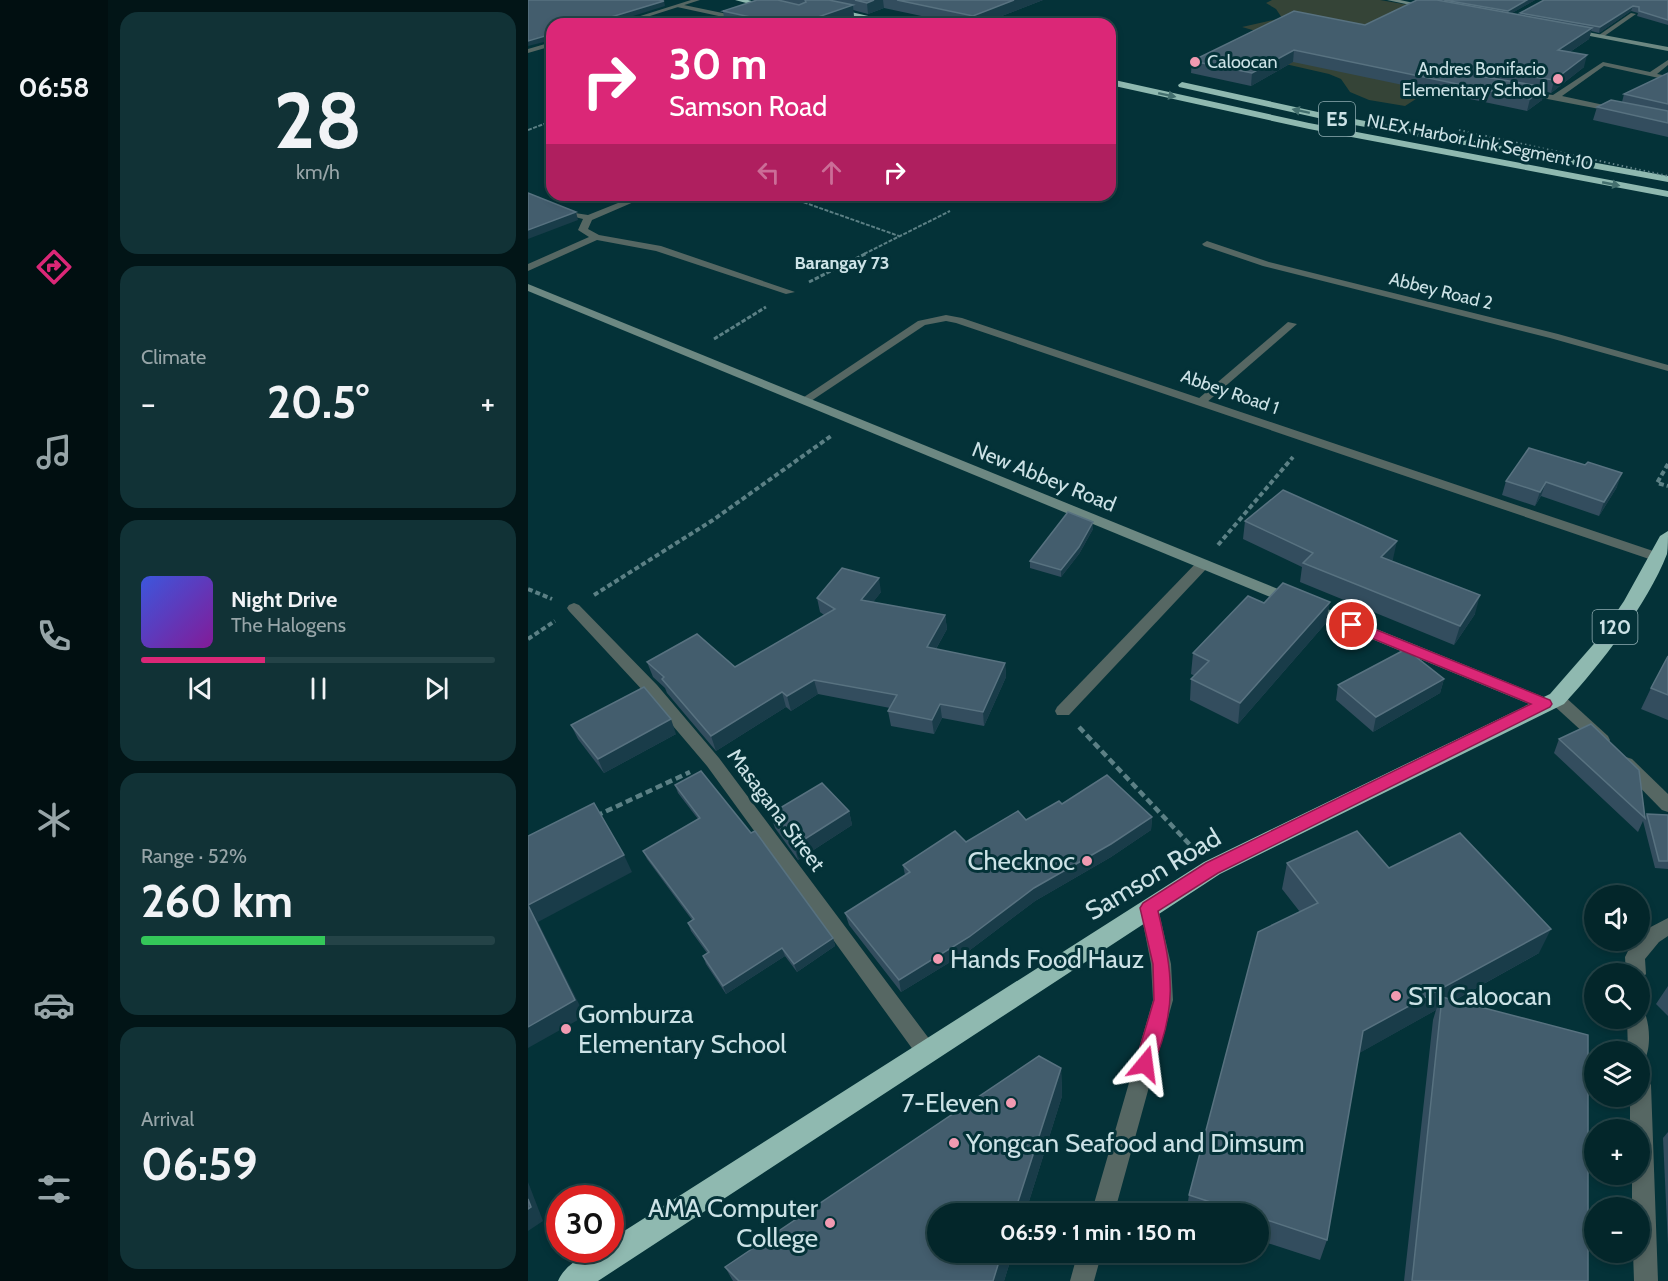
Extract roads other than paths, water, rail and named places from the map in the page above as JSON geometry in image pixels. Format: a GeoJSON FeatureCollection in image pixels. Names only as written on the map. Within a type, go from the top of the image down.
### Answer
{"type":"FeatureCollection","features":[{"type":"Feature","properties":{"kind":"highway"},"geometry":{"type":"LineString","coordinates":[[739,0],[780,9]]}},
{"type":"Feature","properties":{"kind":"highway"},"geometry":{"type":"LineString","coordinates":[[789,0],[872,18]]}},
{"type":"Feature","properties":{"kind":"highway","name":"NLEX Harbor Link Segment 10"},"geometry":{"type":"LineString","coordinates":[[1167,82],[1327,117],[1668,179]]}},
{"type":"Feature","properties":{"kind":"highway","name":"NLEX Harbor Link Segment 10"},"geometry":{"type":"LineString","coordinates":[[1116,83],[1310,126],[1668,194]]}},
{"type":"Feature","properties":{"kind":"highway","name":"Samson Road"},"geometry":{"type":"LineString","coordinates":[[572,1281],[721,1187],[926,1051],[1212,868],[1551,701],[1577,680],[1605,644],[1668,536]]}},
{"type":"Feature","properties":{"kind":"street"},"geometry":{"type":"LineString","coordinates":[[638,18],[697,0]]}},
{"type":"Feature","properties":{"kind":"street"},"geometry":{"type":"LineString","coordinates":[[1390,0],[1441,9]]}},
{"type":"Feature","properties":{"kind":"street"},"geometry":{"type":"LineString","coordinates":[[1418,5],[1429,0]]}},
{"type":"Feature","properties":{"kind":"street"},"geometry":{"type":"LineString","coordinates":[[662,2],[737,18]]}},
{"type":"Feature","properties":{"kind":"street"},"geometry":{"type":"LineString","coordinates":[[1601,36],[1633,14]]}},
{"type":"Feature","properties":{"kind":"street"},"geometry":{"type":"LineString","coordinates":[[1566,30],[1668,49]]}},
{"type":"Feature","properties":{"kind":"street"},"geometry":{"type":"LineString","coordinates":[[528,51],[546,46]]}},
{"type":"Feature","properties":{"kind":"street"},"geometry":{"type":"LineString","coordinates":[[1652,74],[1668,62]]}},
{"type":"Feature","properties":{"kind":"street"},"geometry":{"type":"LineString","coordinates":[[1555,97],[1600,65],[1668,78]]}},
{"type":"Feature","properties":{"kind":"street"},"geometry":{"type":"LineString","coordinates":[[1518,93],[1555,97],[1621,111]]}},
{"type":"Feature","properties":{"kind":"street"},"geometry":{"type":"LineString","coordinates":[[568,211],[588,218],[631,201]]}},
{"type":"Feature","properties":{"kind":"street"},"geometry":{"type":"LineString","coordinates":[[588,218],[583,230],[596,237],[658,248],[790,292]]}},
{"type":"Feature","properties":{"kind":"street"},"geometry":{"type":"LineString","coordinates":[[528,268],[596,237]]}},
{"type":"Feature","properties":{"kind":"street","name":"Abbey Road 2"},"geometry":{"type":"LineString","coordinates":[[1207,244],[1266,264],[1554,336],[1668,368]]}},
{"type":"Feature","properties":{"kind":"street","name":"New Abbey Road"},"geometry":{"type":"LineString","coordinates":[[528,287],[1203,564],[1551,701]]}},
{"type":"Feature","properties":{"kind":"street","name":"Abbey Road 1"},"geometry":{"type":"LineString","coordinates":[[804,401],[922,323],[946,318],[1005,334],[1657,557]]}},
{"type":"Feature","properties":{"kind":"street"},"geometry":{"type":"LineString","coordinates":[[1202,401],[1292,324]]}},
{"type":"Feature","properties":{"kind":"street"},"geometry":{"type":"LineString","coordinates":[[1063,711],[1203,564]]}},
{"type":"Feature","properties":{"kind":"street","name":"Masagana Street"},"geometry":{"type":"LineString","coordinates":[[574,608],[651,689],[713,762],[926,1051]]}},
{"type":"Feature","properties":{"kind":"street"},"geometry":{"type":"LineString","coordinates":[[1551,701],[1668,805]]}},
{"type":"Feature","properties":{"kind":"street"},"geometry":{"type":"LineString","coordinates":[[1105,1203],[1163,1000],[1161,964],[1149,908]]}},
{"type":"Feature","properties":{"kind":"street"},"geometry":{"type":"LineString","coordinates":[[1635,963],[1635,957],[1652,936],[1668,926]]}},
{"type":"Feature","properties":{"kind":"street"},"geometry":{"type":"LineString","coordinates":[[1641,1107],[1646,1281]]}},
{"type":"Feature","properties":{"kind":"street"},"geometry":{"type":"LineString","coordinates":[[1082,1281],[1087,1263]]}},
{"type":"Feature","properties":{"kind":"railway"},"geometry":{"type":"LineString","coordinates":[[1459,130],[1668,176]]}},
{"type":"Feature","properties":{"kind":"place","name":"Caloocan"},"geometry":{"type":"Point","coordinates":[1195,62]}},
{"type":"Feature","properties":{"kind":"place","name":"Andres Bonifacio Elementary School"},"geometry":{"type":"Point","coordinates":[1558,79]}},
{"type":"Feature","properties":{"kind":"place","name":"Checknoc"},"geometry":{"type":"Point","coordinates":[1087,861]}},
{"type":"Feature","properties":{"kind":"place","name":"Hands Food Hauz"},"geometry":{"type":"Point","coordinates":[938,959]}},
{"type":"Feature","properties":{"kind":"place","name":"STI Caloocan"},"geometry":{"type":"Point","coordinates":[1396,996]}},
{"type":"Feature","properties":{"kind":"place","name":"Gomburza Elementary School"},"geometry":{"type":"Point","coordinates":[566,1029]}},
{"type":"Feature","properties":{"kind":"place","name":"7-Eleven"},"geometry":{"type":"Point","coordinates":[1011,1103]}},
{"type":"Feature","properties":{"kind":"place","name":"Yongcan Seafood and Dimsum"},"geometry":{"type":"Point","coordinates":[954,1143]}},
{"type":"Feature","properties":{"kind":"place","name":"AMA Computer College"},"geometry":{"type":"Point","coordinates":[830,1223]}},
{"type":"Feature","properties":{"kind":"district","name":"Barangay 73"},"geometry":{"type":"Point","coordinates":[842,263]}}]}
